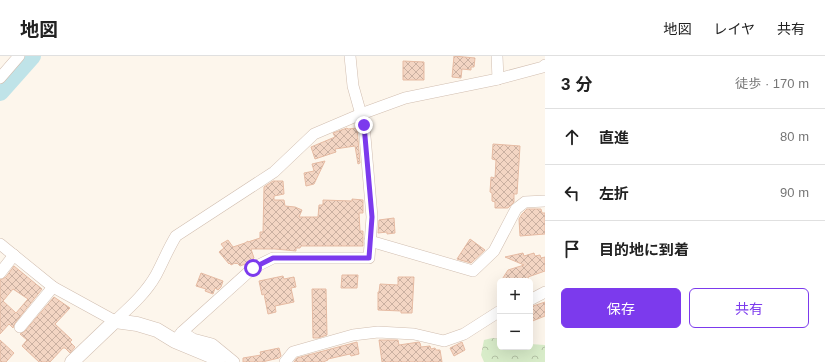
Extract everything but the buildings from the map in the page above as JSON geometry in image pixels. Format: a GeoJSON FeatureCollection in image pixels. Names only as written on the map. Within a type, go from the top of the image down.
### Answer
{"type":"FeatureCollection","features":[{"type":"Feature","properties":{"kind":"street"},"geometry":{"type":"LineString","coordinates":[[178,336],[253,268],[273,258],[369,258],[372,217],[364,125],[353,86],[350,56]]}},
{"type":"Feature","properties":{"kind":"street"},"geometry":{"type":"LineString","coordinates":[[497,56],[498,80]]}},
{"type":"Feature","properties":{"kind":"street"},"geometry":{"type":"LineString","coordinates":[[0,78],[16,57]]}},
{"type":"Feature","properties":{"kind":"street"},"geometry":{"type":"LineString","coordinates":[[72,362],[146,292],[157,274],[168,248],[176,236],[274,172],[314,134],[361,114],[405,98],[498,80],[543,67],[545,65]]}},
{"type":"Feature","properties":{"kind":"street"},"geometry":{"type":"LineString","coordinates":[[370,241],[473,271],[494,251],[516,209],[525,202],[545,201]]}},
{"type":"Feature","properties":{"kind":"street"},"geometry":{"type":"LineString","coordinates":[[0,244],[53,287],[115,321],[137,324],[212,344],[234,362]]}},
{"type":"Feature","properties":{"kind":"street"},"geometry":{"type":"LineString","coordinates":[[0,273],[14,255]]}},
{"type":"Feature","properties":{"kind":"street"},"geometry":{"type":"LineString","coordinates":[[20,327],[53,287]]}},
{"type":"Feature","properties":{"kind":"street"},"geometry":{"type":"LineString","coordinates":[[533,298],[545,292]]}},
{"type":"Feature","properties":{"kind":"street"},"geometry":{"type":"LineString","coordinates":[[285,362],[293,352],[353,335],[378,332],[414,334],[444,341],[464,334],[497,313]]}},
{"type":"Feature","properties":{"kind":"street"},"geometry":{"type":"LineString","coordinates":[[178,336],[211,356],[218,362]]}},
{"type":"Feature","properties":{"kind":"green space"},"geometry":{"type":"Polygon","coordinates":[[[497,339],[497,350],[533,350],[533,344],[545,345],[545,362],[484,362],[481,355],[484,340],[497,339]]]}},
{"type":"Feature","properties":{"kind":"waterway"},"geometry":{"type":"LineString","coordinates":[[0,92],[32,56]]}},
{"type":"Feature","properties":{"kind":"route"},"geometry":{"type":"LineString","coordinates":[[253,268],[273,258],[369,258],[372,217],[364,125]]}}]}
